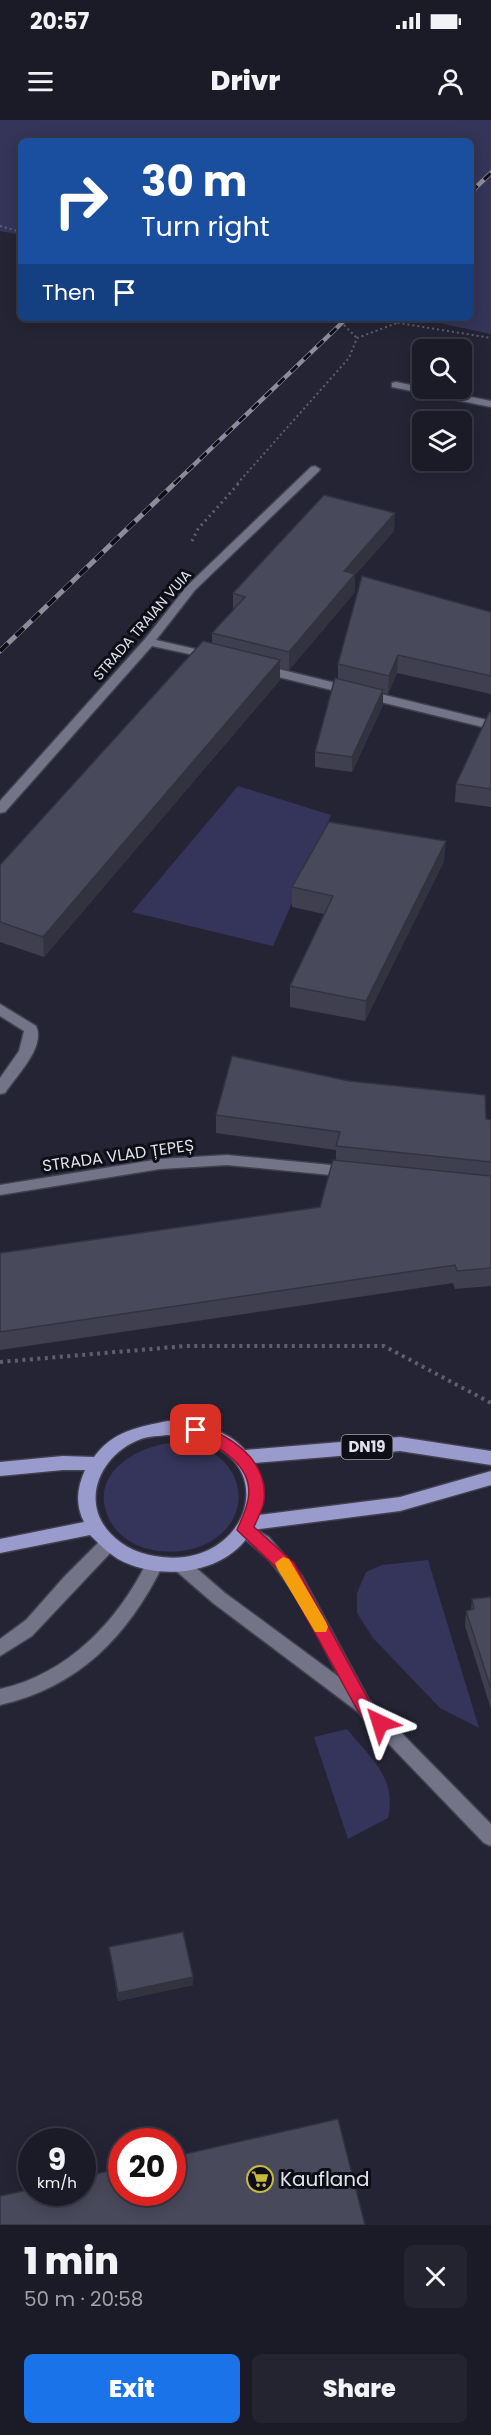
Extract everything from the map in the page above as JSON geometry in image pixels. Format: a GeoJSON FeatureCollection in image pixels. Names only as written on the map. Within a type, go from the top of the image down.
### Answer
{"type":"FeatureCollection","features":[{"type":"Feature","properties":{"kind":"main road"},"geometry":{"type":"LineString","coordinates":[[168,1428],[196,1430],[222,1440],[242,1457],[254,1478],[256,1502],[246,1527],[232,1544],[208,1558],[181,1565],[154,1565],[129,1558],[108,1544],[93,1527],[86,1506],[87,1484],[96,1464],[115,1446],[139,1433],[168,1428]]}},
{"type":"Feature","properties":{"kind":"main road","name":"DN19"},"geometry":{"type":"LineString","coordinates":[[242,1457],[400,1444],[491,1458]]}},
{"type":"Feature","properties":{"kind":"main road"},"geometry":{"type":"LineString","coordinates":[[0,1469],[63,1463],[96,1464]]}},
{"type":"Feature","properties":{"kind":"main road"},"geometry":{"type":"LineString","coordinates":[[246,1527],[400,1504],[491,1478]]}},
{"type":"Feature","properties":{"kind":"main road"},"geometry":{"type":"LineString","coordinates":[[0,1546],[93,1527]]}},
{"type":"Feature","properties":{"kind":"street"},"geometry":{"type":"LineString","coordinates":[[396,385],[491,404]]}},
{"type":"Feature","properties":{"kind":"street","name":"STRADA TRAIAN VUIA"},"geometry":{"type":"LineString","coordinates":[[0,809],[149,642],[191,588],[315,469]]}},
{"type":"Feature","properties":{"kind":"street"},"geometry":{"type":"LineString","coordinates":[[149,642],[229,661]]}},
{"type":"Feature","properties":{"kind":"street"},"geometry":{"type":"LineString","coordinates":[[252,667],[491,725]]}},
{"type":"Feature","properties":{"kind":"street"},"geometry":{"type":"LineString","coordinates":[[0,1009],[31,1029],[31,1039],[0,1089]]}},
{"type":"Feature","properties":{"kind":"street","name":"STRADA VLAD ȚEPEȘ"},"geometry":{"type":"LineString","coordinates":[[0,1190],[160,1164],[227,1160],[362,1173]]}},
{"type":"Feature","properties":{"kind":"street"},"geometry":{"type":"LineString","coordinates":[[246,1527],[288,1568],[364,1706]]}},
{"type":"Feature","properties":{"kind":"street"},"geometry":{"type":"LineString","coordinates":[[0,1648],[22,1636],[40,1619],[59,1594],[108,1544]]}},
{"type":"Feature","properties":{"kind":"street"},"geometry":{"type":"LineString","coordinates":[[0,1697],[20,1695],[83,1659],[127,1614],[146,1584],[154,1565]]}},
{"type":"Feature","properties":{"kind":"street"},"geometry":{"type":"LineString","coordinates":[[181,1565],[219,1598],[364,1706],[491,1837]]}},
{"type":"Feature","properties":{"kind":"path"},"geometry":{"type":"LineString","coordinates":[[0,226],[18,231]]}},
{"type":"Feature","properties":{"kind":"path"},"geometry":{"type":"LineString","coordinates":[[340,321],[357,338]]}},
{"type":"Feature","properties":{"kind":"path"},"geometry":{"type":"LineString","coordinates":[[385,321],[491,338]]}},
{"type":"Feature","properties":{"kind":"path"},"geometry":{"type":"LineString","coordinates":[[188,548],[198,529],[349,358],[357,338],[397,323]]}},
{"type":"Feature","properties":{"kind":"path"},"geometry":{"type":"LineString","coordinates":[[0,1362],[186,1346],[384,1347],[420,1363],[491,1403]]}},
{"type":"Feature","properties":{"kind":"shaded area"},"geometry":{"type":"Polygon","coordinates":[[[0,120],[491,120],[491,334],[430,321],[474,321],[474,138],[18,138],[18,234],[0,231],[0,120]]]}},
{"type":"Feature","properties":{"kind":"shaded area"},"geometry":{"type":"Polygon","coordinates":[[[238,786],[331,815],[273,946],[132,912],[238,786]]]}},
{"type":"Feature","properties":{"kind":"shaded area"},"geometry":{"type":"Polygon","coordinates":[[[169,1443],[186,1444],[208,1450],[223,1461],[231,1470],[236,1481],[238,1503],[230,1524],[221,1534],[194,1549],[161,1551],[130,1542],[118,1532],[109,1519],[104,1503],[105,1489],[118,1466],[142,1451],[169,1443]]]}},
{"type":"Feature","properties":{"kind":"shaded area"},"geometry":{"type":"Polygon","coordinates":[[[428,1560],[479,1728],[440,1708],[373,1638],[357,1613],[357,1593],[366,1572],[382,1565],[428,1560]]]}},
{"type":"Feature","properties":{"kind":"shaded area"},"geometry":{"type":"Polygon","coordinates":[[[347,1729],[380,1769],[389,1791],[390,1804],[388,1818],[348,1839],[314,1737],[347,1729]]]}},
{"type":"Feature","properties":{"kind":"building"},"geometry":{"type":"Polygon","coordinates":[[[324,495],[395,513],[344,571],[355,574],[289,652],[212,633],[245,597],[233,593],[324,495]]]}},
{"type":"Feature","properties":{"kind":"building"},"geometry":{"type":"Polygon","coordinates":[[[362,576],[491,612],[491,676],[398,655],[389,676],[338,664],[362,576]]]}},
{"type":"Feature","properties":{"kind":"building"},"geometry":{"type":"Polygon","coordinates":[[[203,641],[280,660],[43,937],[0,922],[0,865],[203,641]]]}},
{"type":"Feature","properties":{"kind":"building"},"geometry":{"type":"Polygon","coordinates":[[[335,678],[383,690],[352,757],[315,752],[335,678]]]}},
{"type":"Feature","properties":{"kind":"building"},"geometry":{"type":"Polygon","coordinates":[[[491,712],[491,789],[456,784],[489,713],[491,712]]]}},
{"type":"Feature","properties":{"kind":"building"},"geometry":{"type":"Polygon","coordinates":[[[329,822],[446,841],[366,1001],[290,986],[333,896],[292,887],[329,822]]]}},
{"type":"Feature","properties":{"kind":"building"},"geometry":{"type":"Polygon","coordinates":[[[232,1056],[349,1081],[485,1095],[486,1119],[491,1120],[491,1162],[336,1146],[340,1132],[216,1115],[232,1056]]]}},
{"type":"Feature","properties":{"kind":"building"},"geometry":{"type":"Polygon","coordinates":[[[333,1160],[491,1176],[491,1268],[457,1271],[455,1265],[0,1332],[0,1253],[320,1207],[333,1160]]]}},
{"type":"Feature","properties":{"kind":"building"},"geometry":{"type":"Polygon","coordinates":[[[491,1597],[491,1689],[466,1611],[474,1609],[472,1599],[491,1597]]]}},
{"type":"Feature","properties":{"kind":"building"},"geometry":{"type":"Polygon","coordinates":[[[183,1932],[193,1977],[118,1993],[109,1947],[183,1932]]]}},
{"type":"Feature","properties":{"kind":"building","name":"Kaufland"},"geometry":{"type":"Polygon","coordinates":[[[338,2119],[365,2225],[0,2225],[0,2196],[18,2192],[18,2206],[96,2206],[96,2174],[108,2171],[108,2206],[186,2206],[186,2154],[338,2119]]]}},
{"type":"Feature","properties":{"kind":"railway"},"geometry":{"type":"LineString","coordinates":[[474,189],[491,173]]}},
{"type":"Feature","properties":{"kind":"railway"},"geometry":{"type":"LineString","coordinates":[[174,484],[344,321]]}},
{"type":"Feature","properties":{"kind":"railway"},"geometry":{"type":"LineString","coordinates":[[0,651],[175,483]]}},
{"type":"Feature","properties":{"kind":"slow traffic"},"geometry":{"type":"LineString","coordinates":[[283,1563],[288,1568],[320,1627]]}},
{"type":"Feature","properties":{"kind":"place","name":"Kaufland"},"geometry":{"type":"Point","coordinates":[260,2179]}},
{"type":"Feature","properties":{"kind":"route"},"geometry":{"type":"LineString","coordinates":[[196,1430],[222,1440],[242,1457],[254,1478],[256,1502],[244,1530],[253,1534],[288,1568],[364,1706],[380,1723]]}}]}
